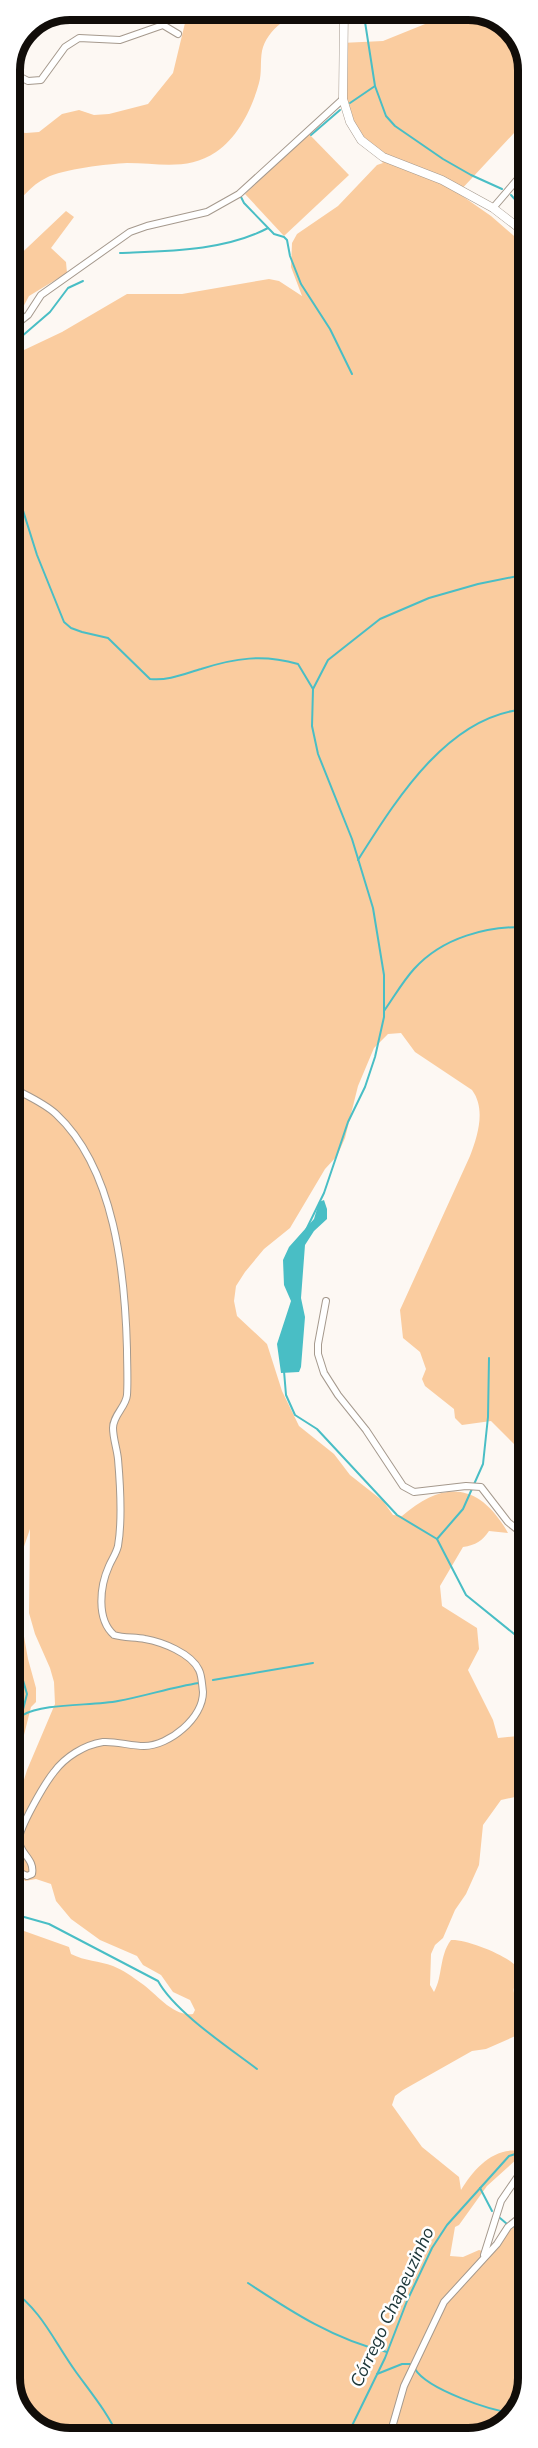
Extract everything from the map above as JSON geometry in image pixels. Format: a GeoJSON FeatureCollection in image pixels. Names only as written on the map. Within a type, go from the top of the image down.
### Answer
{"type":"FeatureCollection","features":[{"type":"Feature","properties":{"kind":"street"},"geometry":{"type":"LineString","coordinates":[[344,20],[343,99],[356,133],[374,151],[442,180],[493,208],[518,227]]}},
{"type":"Feature","properties":{"kind":"street"},"geometry":{"type":"LineString","coordinates":[[20,76],[28,81],[41,80],[65,47],[79,38],[120,40],[163,25],[178,34]]}},
{"type":"Feature","properties":{"kind":"street"},"geometry":{"type":"LineString","coordinates":[[20,321],[28,315],[41,295],[130,232],[207,212],[238,194],[343,99]]}},
{"type":"Feature","properties":{"kind":"street"},"geometry":{"type":"LineString","coordinates":[[493,208],[518,180]]}},
{"type":"Feature","properties":{"kind":"street"},"geometry":{"type":"LineString","coordinates":[[20,1092],[56,1114],[78,1140],[99,1184],[109,1215],[122,1272],[126,1307],[127,1395],[113,1427],[119,1469],[119,1535],[116,1552],[103,1586],[104,1623],[114,1635],[166,1645],[196,1663],[201,1672],[203,1697],[200,1708],[191,1720],[172,1737],[160,1743],[146,1746],[105,1742],[78,1750],[65,1761],[44,1788],[20,1833]]}},
{"type":"Feature","properties":{"kind":"street"},"geometry":{"type":"LineString","coordinates":[[326,1301],[318,1344],[320,1364],[330,1383],[366,1430],[403,1486],[414,1492],[466,1486],[481,1487],[508,1522],[518,1530]]}},
{"type":"Feature","properties":{"kind":"street"},"geometry":{"type":"LineString","coordinates":[[20,1844],[33,1865],[32,1874],[27,1876],[20,1874]]}},
{"type":"Feature","properties":{"kind":"street"},"geometry":{"type":"LineString","coordinates":[[484,2256],[501,2201],[518,2176]]}},
{"type":"Feature","properties":{"kind":"street"},"geometry":{"type":"LineString","coordinates":[[392,2428],[404,2386],[440,2310],[451,2292],[497,2244],[508,2227],[518,2219]]}},
{"type":"Feature","properties":{"kind":"shaded area"},"geometry":{"type":"Polygon","coordinates":[[[184,20],[285,20],[274,29],[265,43],[259,83],[252,103],[231,139],[216,152],[195,162],[162,165],[127,163],[63,172],[35,185],[20,200],[20,132],[39,132],[62,114],[79,110],[94,115],[109,114],[148,104],[173,73],[184,20]]]}},
{"type":"Feature","properties":{"kind":"shaded area"},"geometry":{"type":"Polygon","coordinates":[[[435,20],[478,20],[502,32],[512,44],[518,60],[518,129],[458,193],[491,216],[518,239],[518,1447],[491,1421],[462,1425],[455,1418],[454,1409],[425,1386],[422,1379],[426,1369],[420,1352],[403,1338],[400,1310],[470,1156],[476,1140],[480,1114],[479,1105],[472,1090],[415,1052],[401,1033],[388,1034],[374,1048],[358,1086],[345,1138],[337,1156],[325,1169],[290,1228],[264,1249],[245,1272],[236,1286],[234,1301],[237,1316],[267,1344],[282,1391],[299,1426],[334,1454],[350,1475],[383,1501],[393,1515],[402,1516],[432,1496],[447,1492],[460,1492],[473,1496],[486,1504],[508,1533],[489,1531],[478,1542],[463,1547],[440,1586],[442,1606],[477,1628],[479,1649],[468,1670],[493,1720],[498,1738],[518,1736],[518,1796],[501,1800],[483,1825],[479,1865],[443,1938],[435,1945],[431,1954],[430,1985],[434,1992],[447,1946],[451,1940],[476,1945],[512,1962],[518,1970],[514,1993],[518,2000],[518,2035],[486,2049],[472,2051],[403,2090],[395,2096],[392,2105],[422,2147],[459,2177],[461,2190],[471,2175],[492,2156],[518,2151],[518,2158],[487,2186],[459,2225],[455,2227],[450,2256],[463,2257],[479,2250],[485,2252],[493,2245],[503,2228],[518,2217],[518,2385],[513,2401],[502,2416],[478,2428],[60,2428],[44,2422],[32,2412],[20,2388],[20,1930],[69,1947],[71,1954],[108,1964],[120,1970],[179,2012],[193,2014],[195,2010],[190,2000],[173,1992],[161,1975],[143,1965],[137,1956],[100,1940],[71,1919],[56,1901],[51,1884],[36,1879],[25,1881],[20,1874],[20,1793],[27,1770],[55,1704],[54,1682],[50,1668],[35,1634],[29,1613],[30,1529],[20,1558],[20,355],[24,350],[62,332],[127,294],[182,294],[269,279],[279,281],[302,296],[291,267],[292,243],[297,234],[338,206],[377,165],[383,163],[347,122],[341,43],[383,41],[435,20]]]}},
{"type":"Feature","properties":{"kind":"shaded area"},"geometry":{"type":"Polygon","coordinates":[[[309,134],[349,175],[284,236],[245,194],[309,134]]]}},
{"type":"Feature","properties":{"kind":"shaded area"},"geometry":{"type":"Polygon","coordinates":[[[66,211],[74,217],[51,248],[66,262],[67,273],[29,296],[20,313],[20,255],[66,211]]]}},
{"type":"Feature","properties":{"kind":"shaded area"},"geometry":{"type":"Polygon","coordinates":[[[20,1614],[36,1688],[36,1702],[31,1707],[20,1751],[20,1614]]]}},
{"type":"Feature","properties":{"kind":"water"},"geometry":{"type":"Polygon","coordinates":[[[324,1200],[327,1219],[314,1231],[305,1245],[301,1298],[305,1317],[301,1367],[299,1372],[281,1373],[277,1344],[291,1301],[284,1285],[283,1260],[289,1247],[314,1219],[319,1202],[324,1200]]]}},
{"type":"Feature","properties":{"kind":"waterway"},"geometry":{"type":"LineString","coordinates":[[365,20],[375,86],[386,116],[395,126],[443,159],[502,189]]}},
{"type":"Feature","properties":{"kind":"waterway"},"geometry":{"type":"LineString","coordinates":[[350,103],[375,86]]}},
{"type":"Feature","properties":{"kind":"waterway"},"geometry":{"type":"LineString","coordinates":[[311,135],[340,110]]}},
{"type":"Feature","properties":{"kind":"waterway"},"geometry":{"type":"LineString","coordinates":[[511,195],[518,203]]}},
{"type":"Feature","properties":{"kind":"waterway"},"geometry":{"type":"LineString","coordinates":[[241,197],[274,234],[287,240],[290,256],[301,284],[330,329],[352,374]]}},
{"type":"Feature","properties":{"kind":"waterway"},"geometry":{"type":"LineString","coordinates":[[120,253],[215,245],[251,236],[268,228]]}},
{"type":"Feature","properties":{"kind":"waterway"},"geometry":{"type":"LineString","coordinates":[[20,338],[50,312],[68,288],[83,281]]}},
{"type":"Feature","properties":{"kind":"waterway"},"geometry":{"type":"LineString","coordinates":[[20,501],[37,555],[64,622],[71,628],[108,638],[150,679],[170,678],[213,665],[261,658],[298,664],[313,689]]}},
{"type":"Feature","properties":{"kind":"waterway"},"geometry":{"type":"LineString","coordinates":[[306,1230],[324,1193],[348,1122],[365,1087],[384,1017],[384,975],[373,908],[352,839],[318,754],[312,726],[313,689],[328,660],[380,619],[429,598],[478,584],[518,576]]}},
{"type":"Feature","properties":{"kind":"waterway"},"geometry":{"type":"LineString","coordinates":[[358,860],[408,787],[450,743],[473,726],[500,714],[518,711]]}},
{"type":"Feature","properties":{"kind":"waterway"},"geometry":{"type":"LineString","coordinates":[[384,1011],[414,969],[438,949],[452,941],[482,931],[518,927]]}},
{"type":"Feature","properties":{"kind":"waterway"},"geometry":{"type":"LineString","coordinates":[[437,1539],[463,1509],[483,1464],[488,1417],[489,1358]]}},
{"type":"Feature","properties":{"kind":"waterway"},"geometry":{"type":"LineString","coordinates":[[284,1371],[286,1395],[295,1415],[317,1429],[397,1515],[437,1539],[466,1595],[518,1637]]}},
{"type":"Feature","properties":{"kind":"waterway"},"geometry":{"type":"LineString","coordinates":[[213,1680],[313,1663]]}},
{"type":"Feature","properties":{"kind":"waterway"},"geometry":{"type":"LineString","coordinates":[[20,1670],[27,1694],[20,1721]]}},
{"type":"Feature","properties":{"kind":"waterway"},"geometry":{"type":"LineString","coordinates":[[23,1715],[43,1708],[108,1703],[199,1683]]}},
{"type":"Feature","properties":{"kind":"waterway"},"geometry":{"type":"LineString","coordinates":[[20,1916],[49,1924],[158,1981],[189,2017],[257,2069]]}},
{"type":"Feature","properties":{"kind":"waterway","name":"Córrego Chapeuzinho"},"geometry":{"type":"LineString","coordinates":[[351,2428],[385,2358],[407,2301],[432,2248],[447,2225],[509,2156],[518,2153]]}},
{"type":"Feature","properties":{"kind":"waterway"},"geometry":{"type":"LineString","coordinates":[[480,2188],[492,2211]]}},
{"type":"Feature","properties":{"kind":"waterway"},"geometry":{"type":"LineString","coordinates":[[500,2218],[507,2224]]}},
{"type":"Feature","properties":{"kind":"waterway"},"geometry":{"type":"LineString","coordinates":[[513,2226],[518,2229]]}},
{"type":"Feature","properties":{"kind":"waterway"},"geometry":{"type":"LineString","coordinates":[[248,2283],[332,2333],[387,2352]]}},
{"type":"Feature","properties":{"kind":"waterway"},"geometry":{"type":"LineString","coordinates":[[20,2296],[47,2327],[114,2428]]}},
{"type":"Feature","properties":{"kind":"waterway"},"geometry":{"type":"LineString","coordinates":[[377,2374],[402,2364],[410,2364]]}},
{"type":"Feature","properties":{"kind":"waterway"},"geometry":{"type":"LineString","coordinates":[[415,2369],[422,2377],[446,2391],[477,2404],[505,2412]]}}]}
